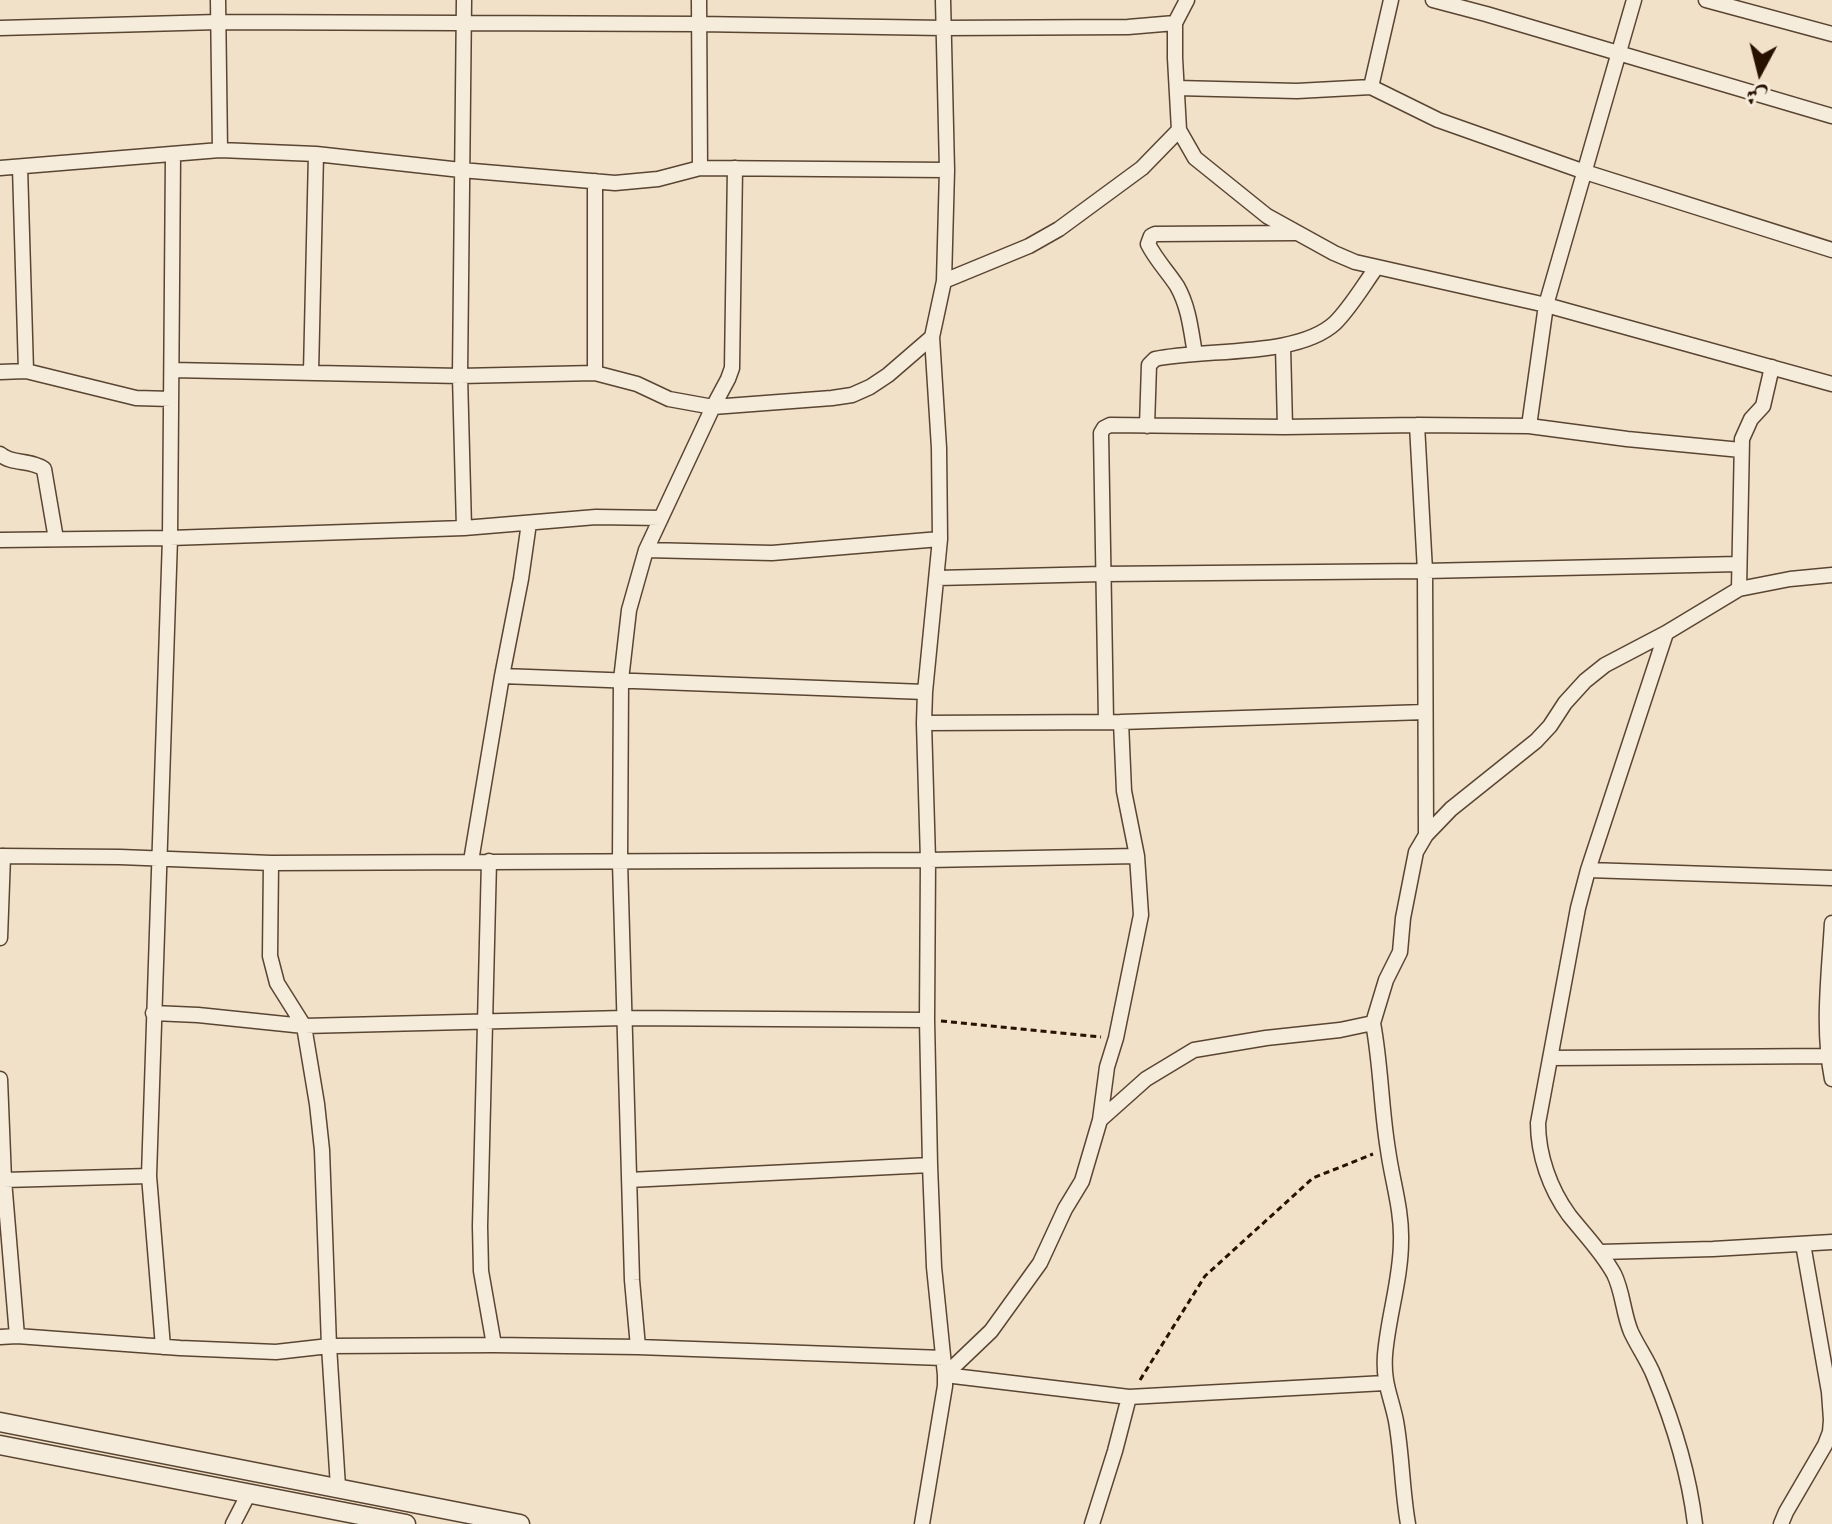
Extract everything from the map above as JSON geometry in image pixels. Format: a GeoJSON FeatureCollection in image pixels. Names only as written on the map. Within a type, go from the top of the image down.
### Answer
{"type":"FeatureCollection","features":[{"type":"Feature","properties":{"kind":"street"},"geometry":{"type":"LineString","coordinates":[[218,0],[220,150]]}},
{"type":"Feature","properties":{"kind":"street"},"geometry":{"type":"LineString","coordinates":[[464,0],[460,376],[464,528]]}},
{"type":"Feature","properties":{"kind":"street"},"geometry":{"type":"LineString","coordinates":[[699,0],[700,168]]}},
{"type":"Feature","properties":{"kind":"street"},"geometry":{"type":"LineString","coordinates":[[922,1524],[945,1386],[934,1267],[930,1165],[924,723],[940,539],[939,448],[932,337],[944,281],[947,170],[943,0]]}},
{"type":"Feature","properties":{"kind":"street"},"geometry":{"type":"LineString","coordinates":[[1187,0],[1175,23],[1179,130],[1203,166],[1267,216],[1334,253],[1376,268],[1546,305],[1832,384]]}},
{"type":"Feature","properties":{"kind":"street"},"geometry":{"type":"LineString","coordinates":[[1371,87],[1391,0]]}},
{"type":"Feature","properties":{"kind":"street"},"geometry":{"type":"LineString","coordinates":[[1433,0],[1832,116]]}},
{"type":"Feature","properties":{"kind":"street"},"geometry":{"type":"LineString","coordinates":[[1529,426],[1546,305],[1634,0]]}},
{"type":"Feature","properties":{"kind":"street"},"geometry":{"type":"LineString","coordinates":[[1706,0],[1832,34]]}},
{"type":"Feature","properties":{"kind":"street"},"geometry":{"type":"LineString","coordinates":[[0,28],[218,22],[943,28],[1128,27],[1175,23]]}},
{"type":"Feature","properties":{"kind":"street"},"geometry":{"type":"LineString","coordinates":[[1177,88],[1297,91],[1371,87],[1438,120],[1585,172],[1832,250]]}},
{"type":"Feature","properties":{"kind":"street"},"geometry":{"type":"LineString","coordinates":[[944,281],[1029,246],[1059,229],[1142,168],[1179,130]]}},
{"type":"Feature","properties":{"kind":"street"},"geometry":{"type":"LineString","coordinates":[[0,168],[220,150],[316,154],[615,183],[658,179],[700,168],[947,170]]}},
{"type":"Feature","properties":{"kind":"street"},"geometry":{"type":"LineString","coordinates":[[311,373],[316,154]]}},
{"type":"Feature","properties":{"kind":"street"},"geometry":{"type":"LineString","coordinates":[[163,1347],[149,1176],[170,538],[173,155]]}},
{"type":"Feature","properties":{"kind":"street"},"geometry":{"type":"LineString","coordinates":[[20,167],[26,371]]}},
{"type":"Feature","properties":{"kind":"street"},"geometry":{"type":"LineString","coordinates":[[638,1347],[632,1280],[620,862],[621,680],[629,610],[646,550],[728,379],[733,355],[735,168]]}},
{"type":"Feature","properties":{"kind":"street"},"geometry":{"type":"LineString","coordinates":[[595,181],[595,373]]}},
{"type":"Feature","properties":{"kind":"street"},"geometry":{"type":"LineString","coordinates":[[1195,354],[1184,299],[1156,260],[1148,244],[1151,236],[1298,233]]}},
{"type":"Feature","properties":{"kind":"street"},"geometry":{"type":"LineString","coordinates":[[1147,426],[1149,365],[1155,359],[1283,346],[1320,334],[1335,323],[1376,268]]}},
{"type":"Feature","properties":{"kind":"street"},"geometry":{"type":"LineString","coordinates":[[172,370],[460,376],[595,373],[637,384],[669,399],[713,407],[852,395],[879,381],[932,337]]}},
{"type":"Feature","properties":{"kind":"street"},"geometry":{"type":"LineString","coordinates":[[1283,346],[1285,427]]}},
{"type":"Feature","properties":{"kind":"street"},"geometry":{"type":"LineString","coordinates":[[1739,589],[1742,439],[1747,426],[1763,406],[1772,367]]}},
{"type":"Feature","properties":{"kind":"street"},"geometry":{"type":"LineString","coordinates":[[0,372],[26,371],[136,398],[171,399]]}},
{"type":"Feature","properties":{"kind":"street"},"geometry":{"type":"LineString","coordinates":[[945,1375],[991,1331],[1040,1263],[1082,1181],[1100,1120],[1107,1067],[1116,1038],[1141,915],[1137,856],[1114,721],[1102,574],[1101,433],[1104,428],[1110,425],[1529,426],[1741,450]]}},
{"type":"Feature","properties":{"kind":"street"},"geometry":{"type":"LineString","coordinates":[[1417,425],[1425,571],[1426,835]]}},
{"type":"Feature","properties":{"kind":"street"},"geometry":{"type":"LineString","coordinates":[[0,454],[6,459],[44,469],[56,539]]}},
{"type":"Feature","properties":{"kind":"street"},"geometry":{"type":"LineString","coordinates":[[0,540],[170,538],[464,528],[596,517],[661,518]]}},
{"type":"Feature","properties":{"kind":"street"},"geometry":{"type":"LineString","coordinates":[[471,861],[529,523]]}},
{"type":"Feature","properties":{"kind":"street"},"geometry":{"type":"LineString","coordinates":[[646,550],[772,553],[940,539]]}},
{"type":"Feature","properties":{"kind":"street"},"geometry":{"type":"LineString","coordinates":[[937,578],[1739,564]]}},
{"type":"Feature","properties":{"kind":"street"},"geometry":{"type":"LineString","coordinates":[[1408,1524],[1396,1421],[1385,1383],[1385,1354],[1395,1301],[1401,1241],[1399,1208],[1387,1148],[1380,1057],[1373,1023],[1386,980],[1400,952],[1403,918],[1416,852],[1426,835],[1451,809],[1536,741],[1565,703],[1605,665],[1739,589],[1832,575]]}},
{"type":"Feature","properties":{"kind":"street"},"geometry":{"type":"LineString","coordinates":[[1666,633],[1578,908],[1538,1123],[1538,1140],[1550,1180],[1567,1212],[1600,1252],[1614,1275],[1628,1324],[1654,1376],[1684,1463],[1695,1524]]}},
{"type":"Feature","properties":{"kind":"street"},"geometry":{"type":"LineString","coordinates":[[502,676],[925,692]]}},
{"type":"Feature","properties":{"kind":"street"},"geometry":{"type":"LineString","coordinates":[[924,723],[1425,712]]}},
{"type":"Feature","properties":{"kind":"street"},"geometry":{"type":"LineString","coordinates":[[0,938],[2,856],[271,863],[1137,856]]}},
{"type":"Feature","properties":{"kind":"street"},"geometry":{"type":"LineString","coordinates":[[489,861],[480,1226],[481,1271],[494,1345]]}},
{"type":"Feature","properties":{"kind":"street"},"geometry":{"type":"LineString","coordinates":[[271,863],[270,956],[277,983],[304,1026],[322,1150],[338,1487]]}},
{"type":"Feature","properties":{"kind":"street"},"geometry":{"type":"LineString","coordinates":[[1588,870],[1832,878]]}},
{"type":"Feature","properties":{"kind":"street"},"geometry":{"type":"LineString","coordinates":[[1832,923],[1827,1004],[1832,1079]]}},
{"type":"Feature","properties":{"kind":"street"},"geometry":{"type":"LineString","coordinates":[[153,1013],[304,1026],[624,1018],[927,1020]]}},
{"type":"Feature","properties":{"kind":"street"},"geometry":{"type":"LineString","coordinates":[[1100,1120],[1146,1079],[1194,1050],[1373,1023]]}},
{"type":"Feature","properties":{"kind":"street"},"geometry":{"type":"LineString","coordinates":[[1550,1058],[1830,1056]]}},
{"type":"Feature","properties":{"kind":"street"},"geometry":{"type":"LineString","coordinates":[[0,1079],[4,1180],[17,1336]]}},
{"type":"Feature","properties":{"kind":"street"},"geometry":{"type":"LineString","coordinates":[[629,1180],[930,1165]]}},
{"type":"Feature","properties":{"kind":"street"},"geometry":{"type":"LineString","coordinates":[[4,1180],[149,1176]]}},
{"type":"Feature","properties":{"kind":"street"},"geometry":{"type":"LineString","coordinates":[[1600,1252],[1832,1242]]}},
{"type":"Feature","properties":{"kind":"street"},"geometry":{"type":"LineString","coordinates":[[1781,1524],[1825,1445],[1831,1420],[1829,1392],[1803,1244]]}},
{"type":"Feature","properties":{"kind":"street"},"geometry":{"type":"LineString","coordinates":[[0,1337],[276,1352],[329,1346],[494,1345],[943,1358]]}},
{"type":"Feature","properties":{"kind":"street"},"geometry":{"type":"LineString","coordinates":[[945,1375],[1129,1397],[1385,1383]]}},
{"type":"Feature","properties":{"kind":"street"},"geometry":{"type":"LineString","coordinates":[[1092,1524],[1129,1397]]}},
{"type":"Feature","properties":{"kind":"street"},"geometry":{"type":"LineString","coordinates":[[0,1422],[520,1524]]}},
{"type":"Feature","properties":{"kind":"street"},"geometry":{"type":"LineString","coordinates":[[0,1445],[406,1524]]}},
{"type":"Feature","properties":{"kind":"street"},"geometry":{"type":"LineString","coordinates":[[171,1478],[176,1456]]}},
{"type":"Feature","properties":{"kind":"street"},"geometry":{"type":"LineString","coordinates":[[233,1524],[249,1493]]}},
{"type":"Feature","properties":{"kind":"path"},"geometry":{"type":"LineString","coordinates":[[927,1020],[1116,1038]]}},
{"type":"Feature","properties":{"kind":"path"},"geometry":{"type":"LineString","coordinates":[[1129,1397],[1205,1276],[1313,1178],[1387,1148]]}}]}
